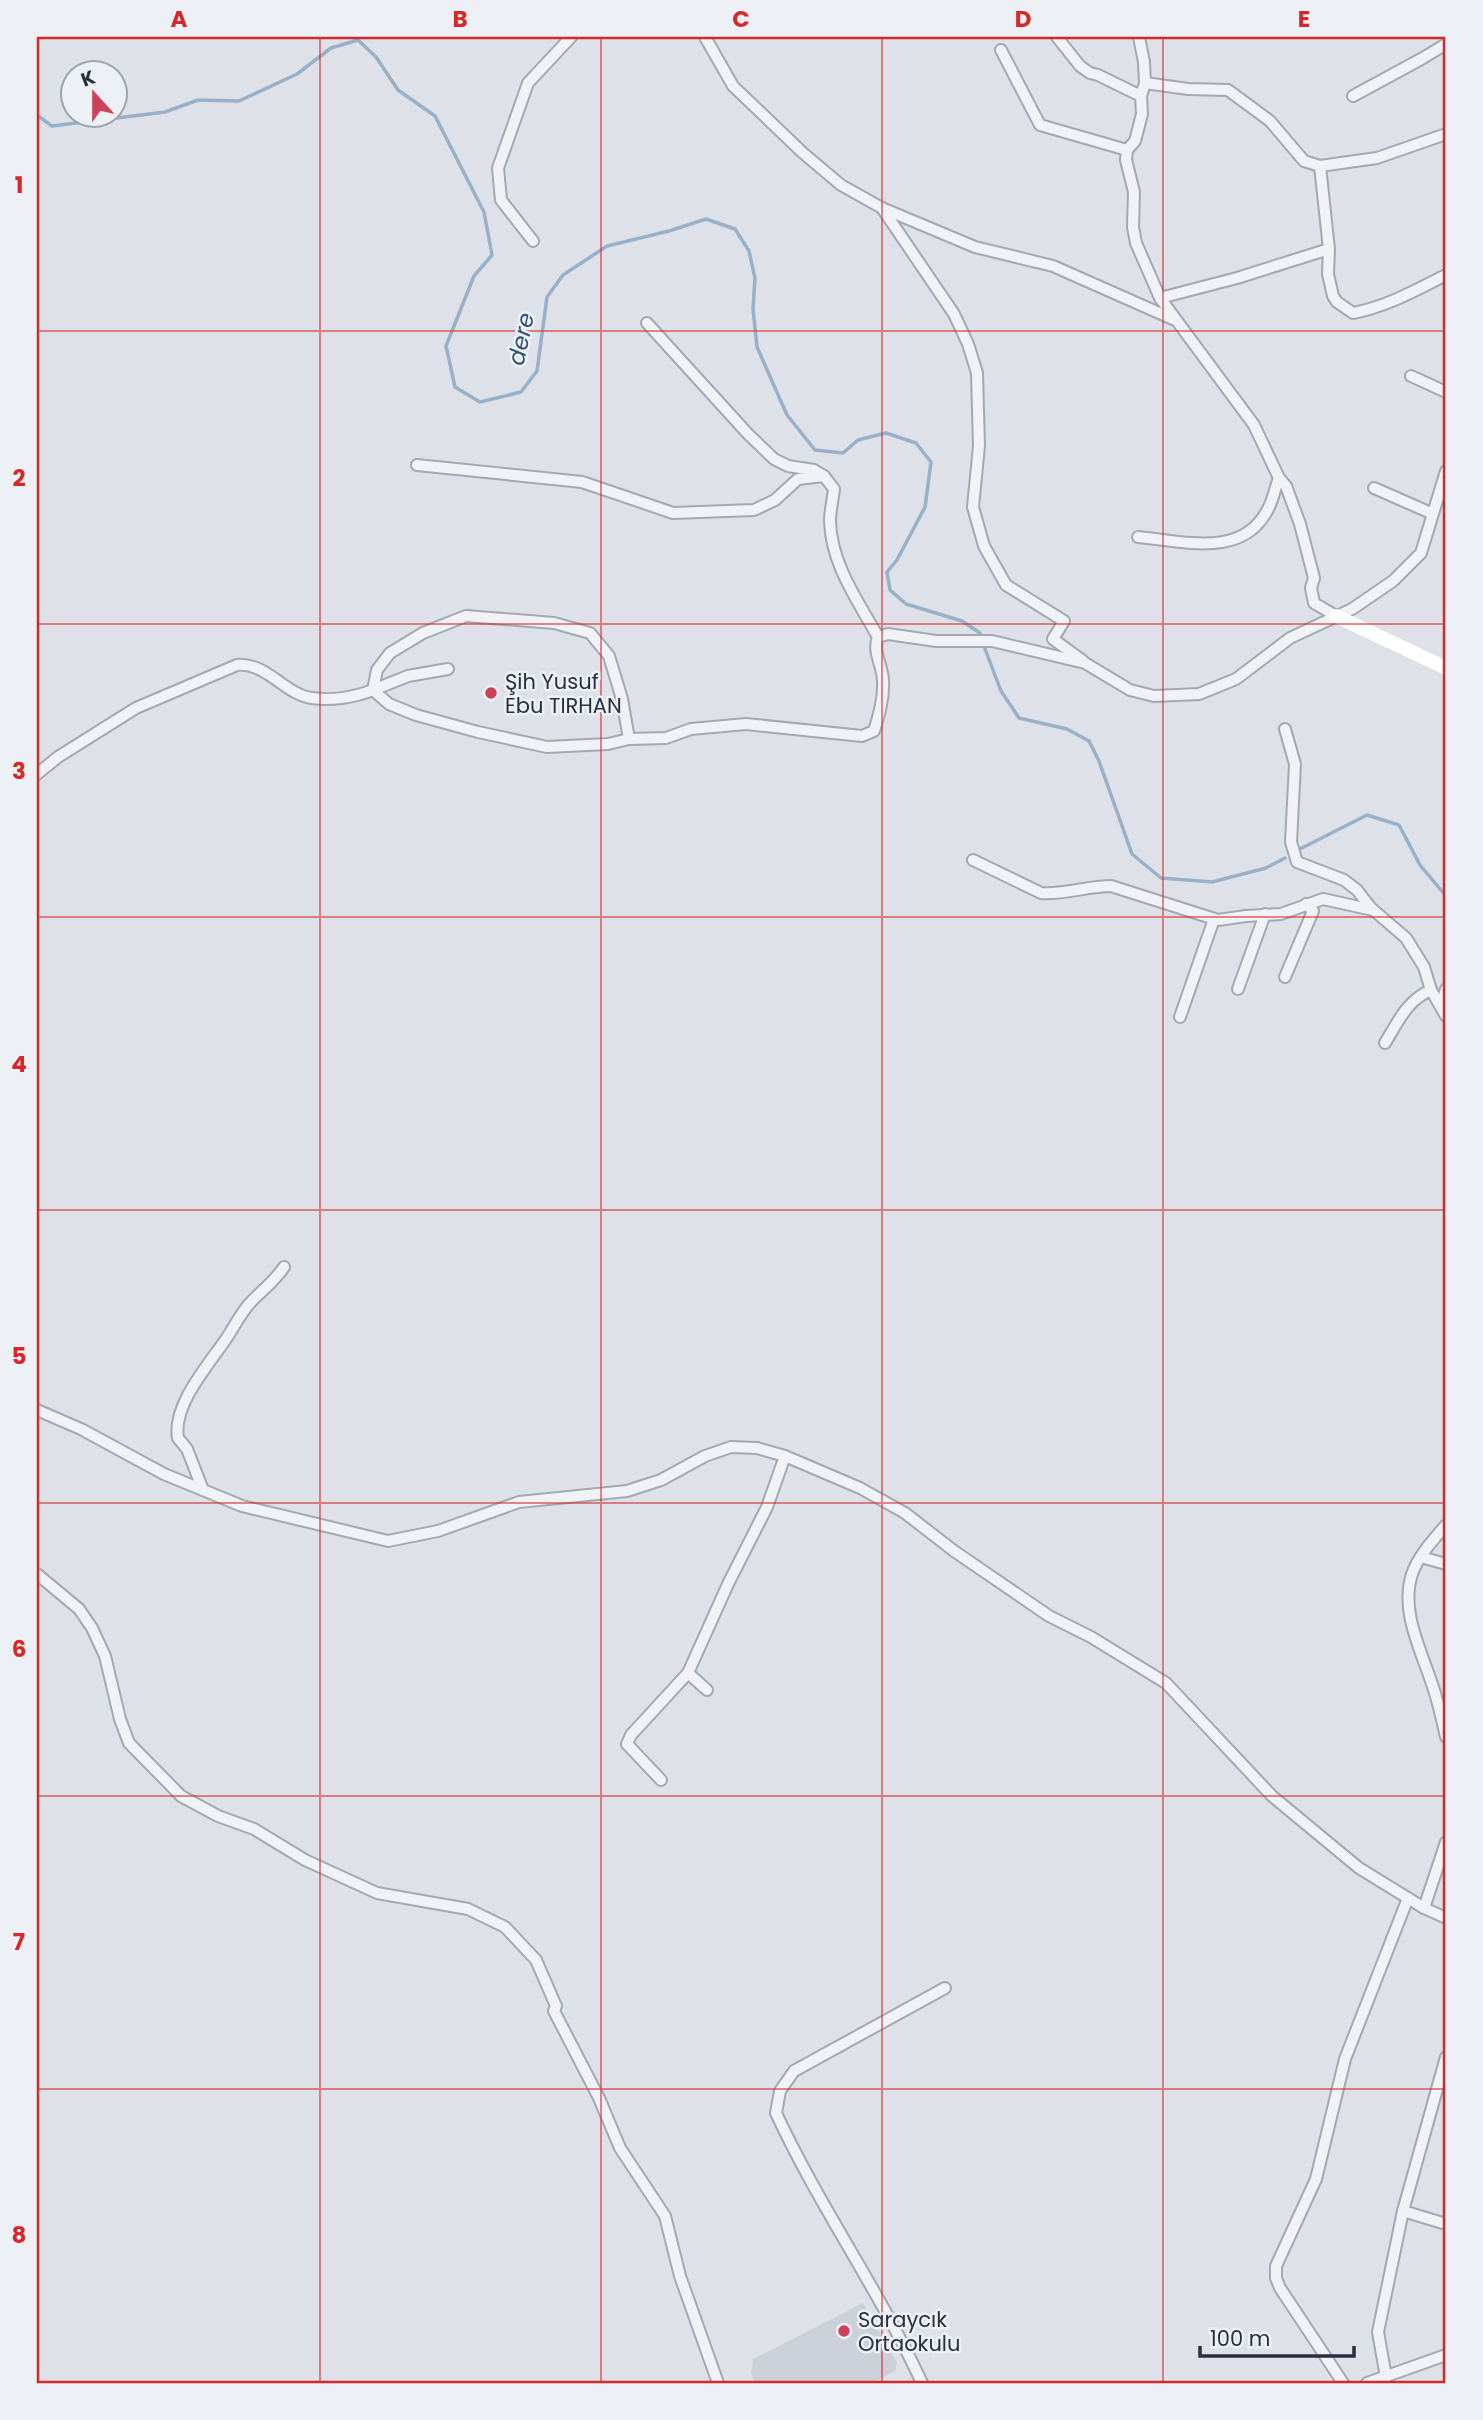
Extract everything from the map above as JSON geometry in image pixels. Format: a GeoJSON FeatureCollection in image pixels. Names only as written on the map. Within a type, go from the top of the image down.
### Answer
{"type":"FeatureCollection","features":[{"type":"Feature","properties":{"kind":"street"},"geometry":{"type":"LineString","coordinates":[[533,241],[501,200],[498,168],[528,83],[571,37]]}},
{"type":"Feature","properties":{"kind":"street"},"geometry":{"type":"LineString","coordinates":[[705,37],[733,86],[831,177],[882,208],[975,247],[1053,266],[1177,321]]}},
{"type":"Feature","properties":{"kind":"street"},"geometry":{"type":"LineString","coordinates":[[1057,37],[1080,66],[1141,96]]}},
{"type":"Feature","properties":{"kind":"street"},"geometry":{"type":"LineString","coordinates":[[1139,37],[1144,62],[1142,114],[1135,141],[1127,150],[1126,160],[1135,192],[1134,235],[1160,298],[1254,425],[1279,478],[1286,486],[1300,524],[1314,578],[1311,588],[1314,603],[1446,668]]}},
{"type":"Feature","properties":{"kind":"street"},"geometry":{"type":"LineString","coordinates":[[1353,96],[1446,44]]}},
{"type":"Feature","properties":{"kind":"street"},"geometry":{"type":"LineString","coordinates":[[1001,50],[1040,125],[1127,150]]}},
{"type":"Feature","properties":{"kind":"street"},"geometry":{"type":"LineString","coordinates":[[1144,83],[1188,89],[1228,90],[1270,121],[1304,161],[1320,166],[1377,158],[1446,134]]}},
{"type":"Feature","properties":{"kind":"street"},"geometry":{"type":"LineString","coordinates":[[1320,166],[1329,249],[1328,274],[1337,302],[1353,313],[1396,299],[1446,275]]}},
{"type":"Feature","properties":{"kind":"street"},"geometry":{"type":"LineString","coordinates":[[882,208],[954,314],[968,344],[977,373],[979,446],[973,507],[984,546],[1006,585],[1064,621],[1053,639],[1085,663],[1130,690],[1154,696],[1199,694],[1236,679],[1290,638],[1352,609],[1393,582],[1421,554],[1446,471]]}},
{"type":"Feature","properties":{"kind":"street"},"geometry":{"type":"LineString","coordinates":[[1160,298],[1237,278],[1329,249]]}},
{"type":"Feature","properties":{"kind":"street"},"geometry":{"type":"LineString","coordinates":[[373,690],[389,704],[416,715],[547,747],[666,738],[691,729],[746,724],[862,736],[874,731],[883,698],[884,678],[875,644],[878,636],[835,556],[830,522],[834,489],[824,476],[814,470],[788,466],[774,459],[647,323]]}},
{"type":"Feature","properties":{"kind":"street"},"geometry":{"type":"LineString","coordinates":[[1411,376],[1446,392]]}},
{"type":"Feature","properties":{"kind":"street"},"geometry":{"type":"LineString","coordinates":[[417,465],[582,481],[673,513],[754,510],[775,500],[798,479],[824,476]]}},
{"type":"Feature","properties":{"kind":"street"},"geometry":{"type":"LineString","coordinates":[[1138,537],[1221,544],[1240,539],[1249,533],[1268,510],[1279,478]]}},
{"type":"Feature","properties":{"kind":"street"},"geometry":{"type":"LineString","coordinates":[[1374,488],[1432,513]]}},
{"type":"Feature","properties":{"kind":"street"},"geometry":{"type":"LineString","coordinates":[[373,690],[377,670],[390,653],[423,633],[466,616],[554,623],[590,633],[609,656],[622,699],[629,739]]}},
{"type":"Feature","properties":{"kind":"street"},"geometry":{"type":"LineString","coordinates":[[878,636],[888,634],[936,641],[992,641],[1085,663]]}},
{"type":"Feature","properties":{"kind":"street"},"geometry":{"type":"LineString","coordinates":[[37,774],[58,757],[136,708],[237,665],[256,667],[288,688],[311,698],[355,696],[408,676],[448,669]]}},
{"type":"Feature","properties":{"kind":"street"},"geometry":{"type":"LineString","coordinates":[[1285,729],[1295,764],[1291,842],[1297,862],[1343,880],[1357,890],[1373,909],[1406,938],[1424,967],[1431,990],[1446,1016]]}},
{"type":"Feature","properties":{"kind":"street"},"geometry":{"type":"LineString","coordinates":[[974,860],[1041,893],[1053,894],[1111,886],[1214,919],[1282,914],[1324,899],[1373,909]]}},
{"type":"Feature","properties":{"kind":"street"},"geometry":{"type":"LineString","coordinates":[[1285,977],[1313,911],[1306,904]]}},
{"type":"Feature","properties":{"kind":"street"},"geometry":{"type":"LineString","coordinates":[[1238,989],[1265,915]]}},
{"type":"Feature","properties":{"kind":"street"},"geometry":{"type":"LineString","coordinates":[[1180,1017],[1214,919]]}},
{"type":"Feature","properties":{"kind":"street"},"geometry":{"type":"LineString","coordinates":[[1441,1005],[1446,989]]}},
{"type":"Feature","properties":{"kind":"street"},"geometry":{"type":"LineString","coordinates":[[1385,1043],[1409,1004],[1418,995],[1431,990]]}},
{"type":"Feature","properties":{"kind":"street"},"geometry":{"type":"LineString","coordinates":[[203,1490],[187,1449],[178,1438],[182,1412],[210,1359],[251,1302],[271,1284],[284,1267]]}},
{"type":"Feature","properties":{"kind":"street"},"geometry":{"type":"LineString","coordinates":[[37,1410],[80,1429],[164,1474],[242,1506],[388,1541],[438,1531],[519,1502],[627,1491],[661,1480],[705,1456],[731,1447],[757,1448],[785,1456],[860,1488],[905,1513],[954,1551],[1049,1616],[1091,1637],[1166,1683],[1272,1796],[1359,1868],[1424,1908],[1446,1918]]}},
{"type":"Feature","properties":{"kind":"street"},"geometry":{"type":"LineString","coordinates":[[661,1780],[627,1744],[631,1735],[688,1673],[767,1507],[785,1456]]}},
{"type":"Feature","properties":{"kind":"street"},"geometry":{"type":"LineString","coordinates":[[1446,1525],[1421,1557],[1412,1574],[1409,1600],[1413,1631],[1446,1737]]}},
{"type":"Feature","properties":{"kind":"street"},"geometry":{"type":"LineString","coordinates":[[1421,1557],[1446,1564]]}},
{"type":"Feature","properties":{"kind":"street"},"geometry":{"type":"LineString","coordinates":[[37,1574],[79,1609],[92,1628],[104,1656],[129,1743],[181,1796],[218,1816],[254,1829],[305,1860],[377,1894],[468,1909],[506,1927],[536,1961],[555,2006],[554,2011],[620,2148],[665,2216],[680,2276],[717,2383]]}},
{"type":"Feature","properties":{"kind":"street"},"geometry":{"type":"LineString","coordinates":[[688,1673],[707,1690]]}},
{"type":"Feature","properties":{"kind":"street"},"geometry":{"type":"LineString","coordinates":[[1424,1908],[1446,1842]]}},
{"type":"Feature","properties":{"kind":"street"},"geometry":{"type":"LineString","coordinates":[[1343,2383],[1280,2288],[1276,2278],[1276,2266],[1316,2179],[1345,2059],[1408,1898]]}},
{"type":"Feature","properties":{"kind":"street"},"geometry":{"type":"LineString","coordinates":[[922,2383],[776,2113],[780,2091],[794,2071],[945,1988]]}},
{"type":"Feature","properties":{"kind":"street"},"geometry":{"type":"LineString","coordinates":[[1386,2377],[1378,2332],[1403,2211],[1446,2057]]}},
{"type":"Feature","properties":{"kind":"street"},"geometry":{"type":"LineString","coordinates":[[1403,2211],[1446,2224]]}},
{"type":"Feature","properties":{"kind":"street"},"geometry":{"type":"LineString","coordinates":[[1367,2383],[1446,2355]]}},
{"type":"Feature","properties":{"kind":"shaded area","name":"Saraycık Ortaokulu"},"geometry":{"type":"Polygon","coordinates":[[[863,2303],[897,2363],[895,2371],[873,2383],[755,2383],[751,2374],[753,2359],[863,2303]]]}},
{"type":"Feature","properties":{"kind":"waterway","name":"dere"},"geometry":{"type":"LineString","coordinates":[[37,115],[52,126],[165,112],[198,100],[239,101],[297,74],[331,48],[358,40],[376,57],[398,90],[435,116],[484,212],[492,255],[474,276],[446,346],[455,387],[480,402],[521,392],[537,371],[547,297],[563,275],[607,246],[706,219],[735,229],[749,251],[755,278],[753,309],[757,347],[787,415],[815,450],[843,453],[858,440],[886,433],[916,443],[931,462],[925,507],[897,560],[887,572],[890,590],[906,604],[962,621],[980,633]]}},
{"type":"Feature","properties":{"kind":"waterway"},"geometry":{"type":"LineString","coordinates":[[985,649],[1001,691],[1019,718],[1067,729],[1089,741],[1099,761],[1132,854],[1161,878],[1212,882],[1266,868],[1285,858]]}},
{"type":"Feature","properties":{"kind":"waterway"},"geometry":{"type":"LineString","coordinates":[[1300,849],[1367,815],[1399,825],[1420,865],[1446,896]]}},
{"type":"Feature","properties":{"kind":"place","name":"Şih Yusuf Ebu TIRHAN"},"geometry":{"type":"Point","coordinates":[491,693]}},
{"type":"Feature","properties":{"kind":"place","name":"Saraycık Ortaokulu"},"geometry":{"type":"Point","coordinates":[844,2331]}}]}
